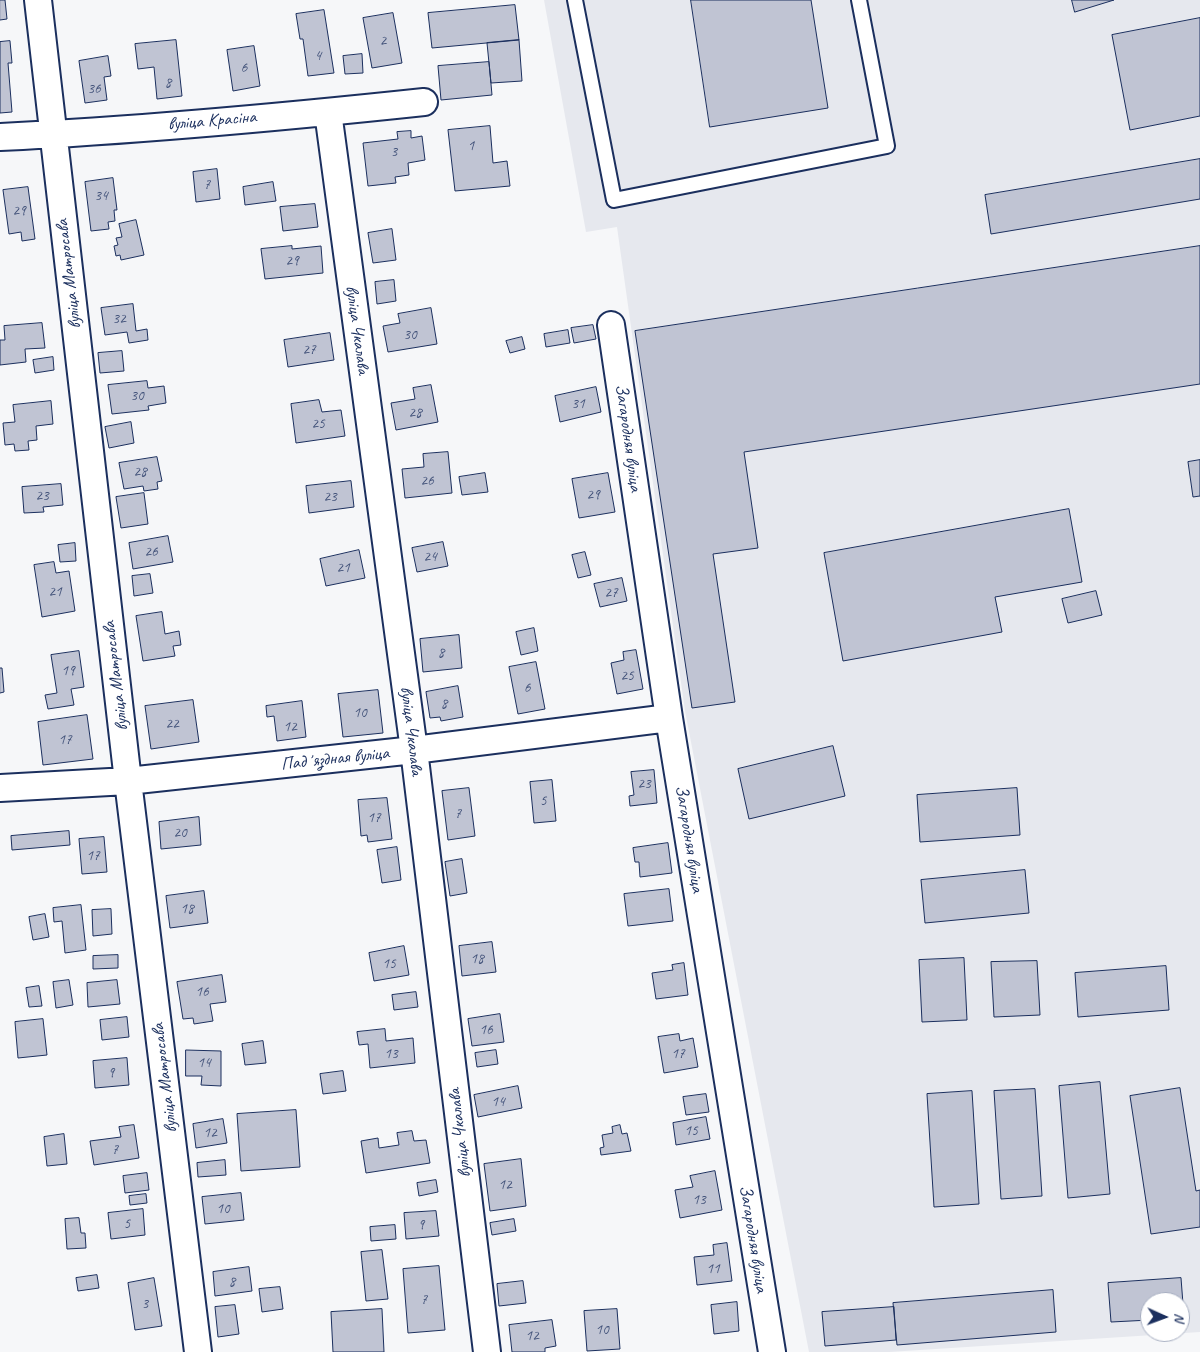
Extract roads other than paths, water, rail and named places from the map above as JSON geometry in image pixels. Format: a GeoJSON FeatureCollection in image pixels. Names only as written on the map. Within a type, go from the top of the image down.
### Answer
{"type":"FeatureCollection","features":[{"type":"Feature","properties":{"kind":"street","name":"вуліца Матросава"},"geometry":{"type":"LineString","coordinates":[[38,0],[128,781],[198,1352]]}},
{"type":"Feature","properties":{"kind":"street","name":"вуліца Красіна"},"geometry":{"type":"LineString","coordinates":[[0,137],[53,135],[424,102]]}},
{"type":"Feature","properties":{"kind":"street","name":"вуліца Чкалава"},"geometry":{"type":"LineString","coordinates":[[328,112],[414,750],[486,1352]]}},
{"type":"Feature","properties":{"kind":"street","name":"Загародняя вуліца"},"geometry":{"type":"LineString","coordinates":[[611,325],[670,718],[772,1352]]}},
{"type":"Feature","properties":{"kind":"street","name":"Падʼяздная вуліца"},"geometry":{"type":"LineString","coordinates":[[0,788],[128,781],[414,750],[670,718]]}},
{"type":"Feature","properties":{"kind":"lane"},"geometry":{"type":"LineString","coordinates":[[576,0],[614,200],[887,146],[859,0]]}}]}
